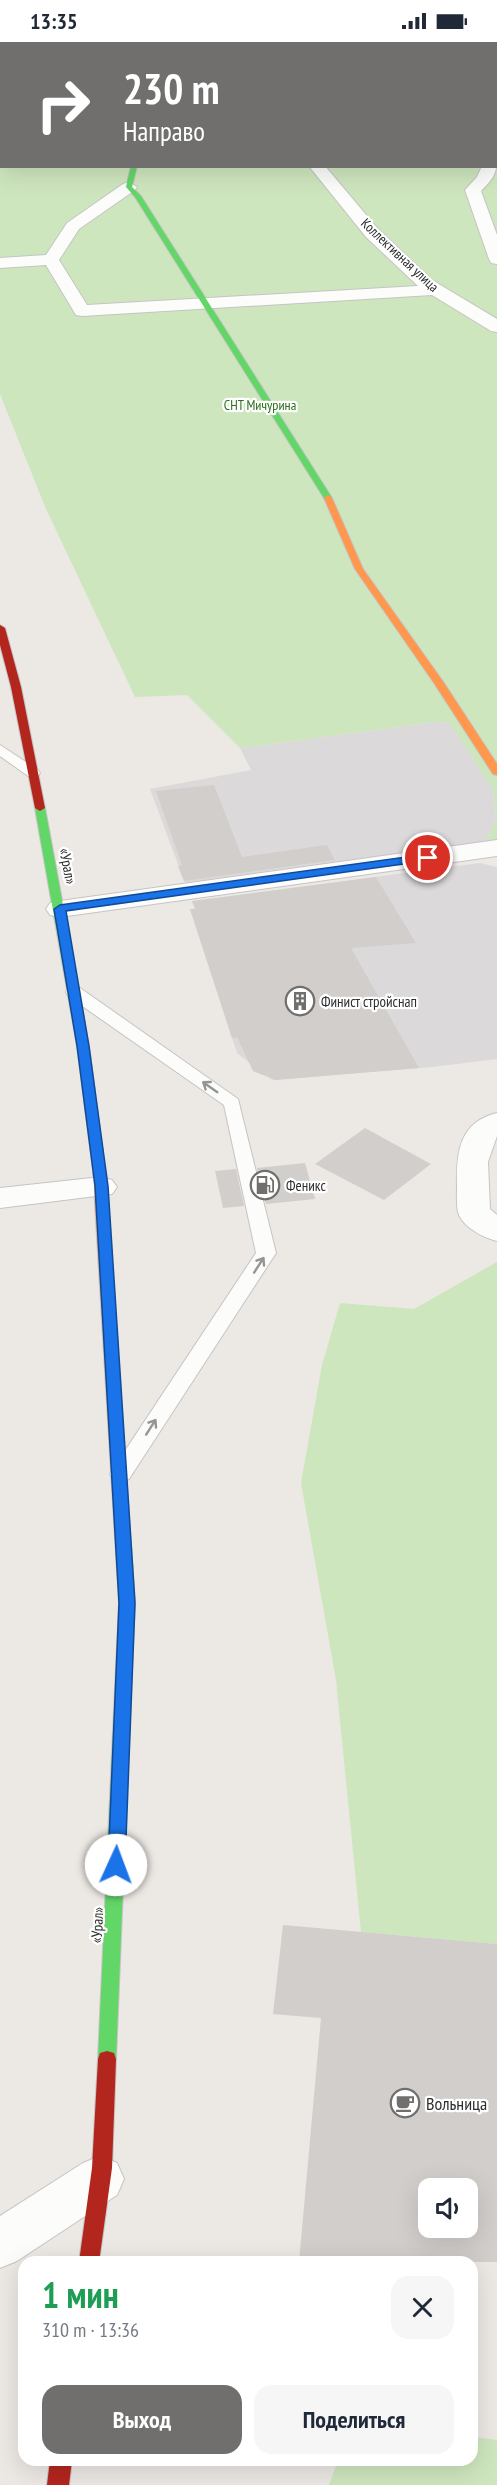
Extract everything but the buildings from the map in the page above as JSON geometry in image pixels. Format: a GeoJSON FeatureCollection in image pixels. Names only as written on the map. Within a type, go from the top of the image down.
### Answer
{"type":"FeatureCollection","features":[{"type":"Feature","properties":{"kind":"main road"},"geometry":{"type":"LineString","coordinates":[[134,168],[129,187],[138,196],[333,506],[358,569],[439,684],[497,772]]}},
{"type":"Feature","properties":{"kind":"main road","name":"«Урал»"},"geometry":{"type":"LineString","coordinates":[[0,628],[16,687],[60,909],[101,1186],[127,1603],[100,2179],[90,2256]]}},
{"type":"Feature","properties":{"kind":"main road"},"geometry":{"type":"LineString","coordinates":[[58,2485],[60,2466]]}},
{"type":"Feature","properties":{"kind":"street","name":"Коллективная улица"},"geometry":{"type":"LineString","coordinates":[[318,168],[372,233],[434,290],[497,327]]}},
{"type":"Feature","properties":{"kind":"street"},"geometry":{"type":"LineString","coordinates":[[489,168],[484,179],[473,190],[497,259]]}},
{"type":"Feature","properties":{"kind":"street"},"geometry":{"type":"LineString","coordinates":[[51,260],[73,226],[129,187]]}},
{"type":"Feature","properties":{"kind":"street"},"geometry":{"type":"LineString","coordinates":[[0,262],[51,260]]}},
{"type":"Feature","properties":{"kind":"street"},"geometry":{"type":"LineString","coordinates":[[51,260],[82,311],[434,290]]}},
{"type":"Feature","properties":{"kind":"street"},"geometry":{"type":"LineString","coordinates":[[60,909],[497,848]]}},
{"type":"Feature","properties":{"kind":"street"},"geometry":{"type":"LineString","coordinates":[[497,1122],[481,1132],[472,1162],[474,1213],[497,1231]]}},
{"type":"Feature","properties":{"kind":"street"},"geometry":{"type":"LineString","coordinates":[[0,1198],[101,1186]]}},
{"type":"Feature","properties":{"kind":"street"},"geometry":{"type":"LineString","coordinates":[[0,2244],[100,2179]]}},
{"type":"Feature","properties":{"kind":"lane"},"geometry":{"type":"LineString","coordinates":[[0,749],[33,773]]}},
{"type":"Feature","properties":{"kind":"lane"},"geometry":{"type":"LineString","coordinates":[[74,992],[232,1102],[267,1253],[119,1476]]}},
{"type":"Feature","properties":{"kind":"shaded area"},"geometry":{"type":"Polygon","coordinates":[[[435,722],[450,723],[493,790],[496,819],[486,841],[185,883],[150,789],[251,770],[240,748],[435,722]]]}},
{"type":"Feature","properties":{"kind":"shaded area"},"geometry":{"type":"Polygon","coordinates":[[[480,863],[497,867],[497,1059],[432,1067],[272,1080],[237,1053],[190,909],[226,906],[224,897],[480,863]]]}},
{"type":"Feature","properties":{"kind":"green space","name":"СНТ Мичурина"},"geometry":{"type":"Polygon","coordinates":[[[0,168],[497,168],[497,853],[486,841],[496,819],[493,790],[450,723],[435,722],[240,748],[187,695],[135,697],[46,509],[0,394],[0,168]]]}},
{"type":"Feature","properties":{"kind":"green space"},"geometry":{"type":"Polygon","coordinates":[[[497,1262],[497,1944],[361,1932],[336,1680],[301,1483],[322,1365],[340,1303],[414,1309],[497,1262]]]}},
{"type":"Feature","properties":{"kind":"green space"},"geometry":{"type":"Polygon","coordinates":[[[478,2438],[497,2440],[497,2485],[329,2485],[336,2466],[478,2466],[478,2438]]]}},
{"type":"Feature","properties":{"kind":"traffic: fast"},"geometry":{"type":"LineString","coordinates":[[134,168],[129,187],[138,196],[328,498]]}},
{"type":"Feature","properties":{"kind":"traffic: fast"},"geometry":{"type":"LineString","coordinates":[[40,808],[83,1046],[99,1170]]}},
{"type":"Feature","properties":{"kind":"traffic: fast"},"geometry":{"type":"LineString","coordinates":[[107,2059],[124,1666]]}},
{"type":"Feature","properties":{"kind":"traffic: slow"},"geometry":{"type":"LineString","coordinates":[[328,498],[359,569],[439,683],[497,772]]}},
{"type":"Feature","properties":{"kind":"traffic: slow"},"geometry":{"type":"LineString","coordinates":[[99,1170],[127,1603],[124,1666]]}},
{"type":"Feature","properties":{"kind":"traffic: jam"},"geometry":{"type":"LineString","coordinates":[[0,628],[16,687],[40,808]]}},
{"type":"Feature","properties":{"kind":"traffic: jam"},"geometry":{"type":"LineString","coordinates":[[90,2256],[102,2168],[107,2059]]}},
{"type":"Feature","properties":{"kind":"traffic: jam"},"geometry":{"type":"LineString","coordinates":[[58,2485],[60,2466]]}},
{"type":"Feature","properties":{"kind":"place","name":"Финист стройснап"},"geometry":{"type":"Point","coordinates":[300,1001]}},
{"type":"Feature","properties":{"kind":"place","name":"Феникс"},"geometry":{"type":"Point","coordinates":[265,1185]}},
{"type":"Feature","properties":{"kind":"place","name":"Вольница"},"geometry":{"type":"Point","coordinates":[405,2103]}},
{"type":"Feature","properties":{"kind":"route"},"geometry":{"type":"LineString","coordinates":[[116,1865],[127,1603],[101,1186],[83,1046],[60,909],[428,858]]}}]}
